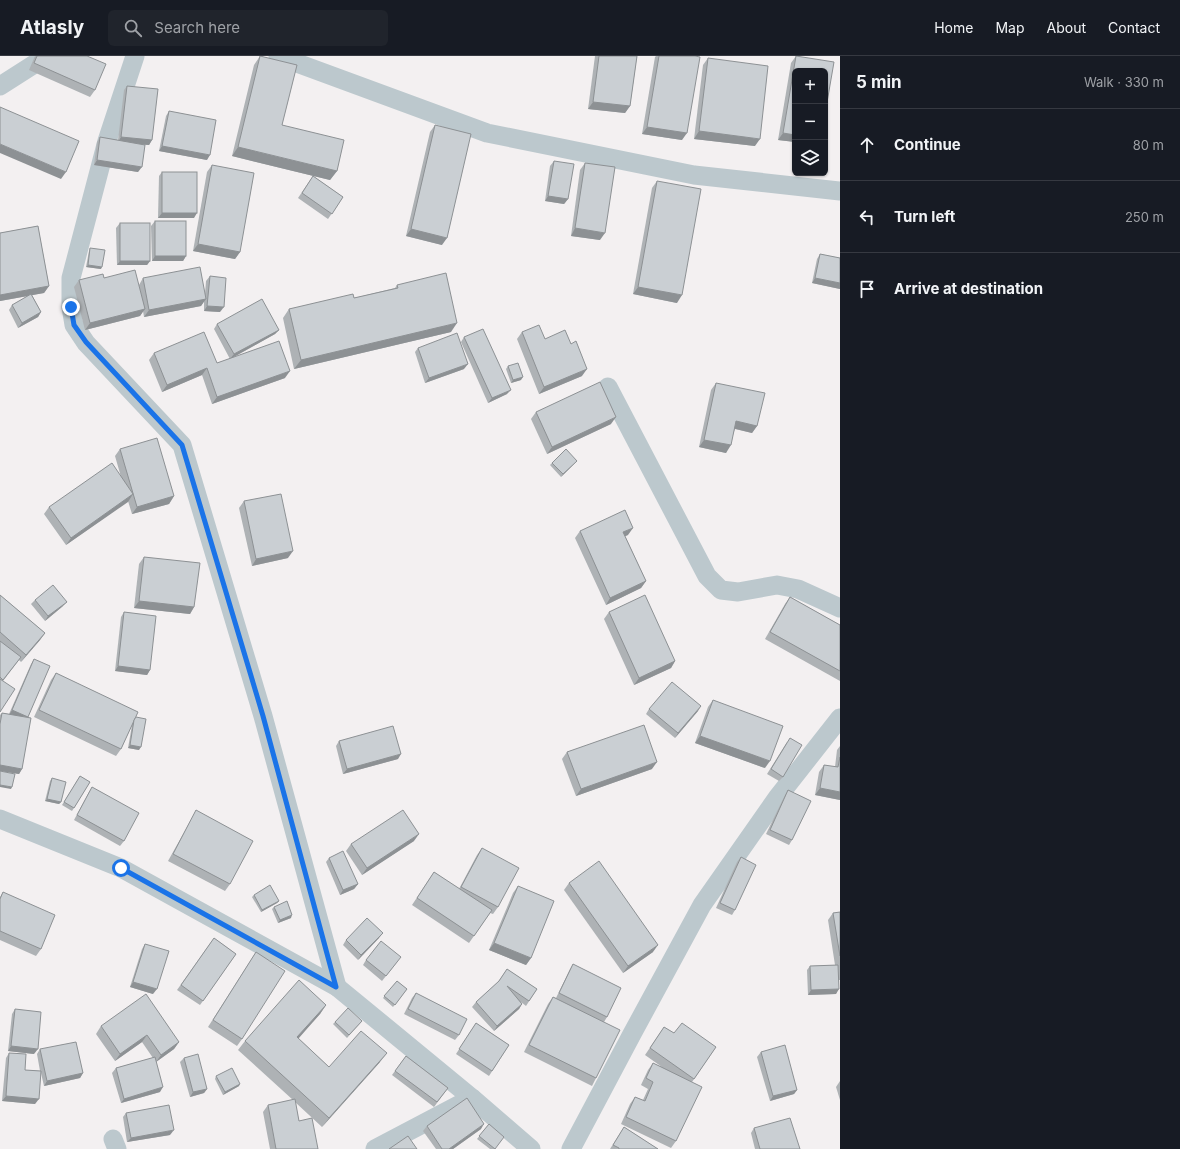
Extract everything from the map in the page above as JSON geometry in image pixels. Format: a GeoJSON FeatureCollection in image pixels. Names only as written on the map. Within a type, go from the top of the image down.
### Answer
{"type":"FeatureCollection","features":[{"type":"Feature","properties":{"kind":"street"},"geometry":{"type":"LineString","coordinates":[[0,86],[47,56]]}},
{"type":"Feature","properties":{"kind":"street"},"geometry":{"type":"LineString","coordinates":[[135,56],[107,141],[71,278],[71,307],[74,325],[86,342],[182,445],[263,716],[336,987]]}},
{"type":"Feature","properties":{"kind":"street"},"geometry":{"type":"LineString","coordinates":[[278,56],[487,134],[694,175],[840,191]]}},
{"type":"Feature","properties":{"kind":"street"},"geometry":{"type":"LineString","coordinates":[[608,387],[708,576],[721,590],[738,592],[777,585],[798,589],[840,608]]}},
{"type":"Feature","properties":{"kind":"street"},"geometry":{"type":"LineString","coordinates":[[571,1149],[702,905],[777,798],[840,718]]}},
{"type":"Feature","properties":{"kind":"street"},"geometry":{"type":"LineString","coordinates":[[0,819],[121,868],[336,987],[472,1098],[531,1149]]}},
{"type":"Feature","properties":{"kind":"street"},"geometry":{"type":"LineString","coordinates":[[375,1149],[472,1098]]}},
{"type":"Feature","properties":{"kind":"building"},"geometry":{"type":"Polygon","coordinates":[[[37,56],[87,56],[106,64],[95,90],[34,63],[37,56]]]}},
{"type":"Feature","properties":{"kind":"building"},"geometry":{"type":"Polygon","coordinates":[[[260,56],[297,65],[282,125],[344,140],[337,171],[238,147],[260,56]]]}},
{"type":"Feature","properties":{"kind":"building"},"geometry":{"type":"Polygon","coordinates":[[[599,56],[637,56],[630,106],[593,102],[599,56]]]}},
{"type":"Feature","properties":{"kind":"building"},"geometry":{"type":"Polygon","coordinates":[[[659,56],[700,57],[687,133],[647,127],[659,56]]]}},
{"type":"Feature","properties":{"kind":"building"},"geometry":{"type":"Polygon","coordinates":[[[796,56],[834,62],[828,97],[828,68],[794,68],[796,56]]]}},
{"type":"Feature","properties":{"kind":"building"},"geometry":{"type":"Polygon","coordinates":[[[708,58],[768,66],[760,139],[699,131],[708,58]]]}},
{"type":"Feature","properties":{"kind":"building"},"geometry":{"type":"Polygon","coordinates":[[[792,80],[792,134],[783,133],[792,80]]]}},
{"type":"Feature","properties":{"kind":"building"},"geometry":{"type":"Polygon","coordinates":[[[127,86],[158,89],[152,140],[121,137],[127,86]]]}},
{"type":"Feature","properties":{"kind":"building"},"geometry":{"type":"Polygon","coordinates":[[[0,107],[79,141],[66,172],[0,144],[0,107]]]}},
{"type":"Feature","properties":{"kind":"building"},"geometry":{"type":"Polygon","coordinates":[[[169,111],[216,120],[210,155],[162,146],[169,111]]]}},
{"type":"Feature","properties":{"kind":"building"},"geometry":{"type":"Polygon","coordinates":[[[435,125],[471,134],[447,238],[411,229],[435,125]]]}},
{"type":"Feature","properties":{"kind":"building"},"geometry":{"type":"Polygon","coordinates":[[[100,137],[145,145],[142,167],[97,160],[100,137]]]}},
{"type":"Feature","properties":{"kind":"building"},"geometry":{"type":"Polygon","coordinates":[[[554,161],[574,164],[568,199],[548,196],[554,161]]]}},
{"type":"Feature","properties":{"kind":"building"},"geometry":{"type":"Polygon","coordinates":[[[585,163],[615,167],[605,233],[575,228],[585,163]]]}},
{"type":"Feature","properties":{"kind":"building"},"geometry":{"type":"Polygon","coordinates":[[[212,165],[254,173],[240,252],[198,244],[212,165]]]}},
{"type":"Feature","properties":{"kind":"building"},"geometry":{"type":"Polygon","coordinates":[[[162,172],[197,172],[197,213],[162,213],[162,172]]]}},
{"type":"Feature","properties":{"kind":"building"},"geometry":{"type":"Polygon","coordinates":[[[313,176],[343,197],[332,214],[302,193],[313,176]]]}},
{"type":"Feature","properties":{"kind":"building"},"geometry":{"type":"Polygon","coordinates":[[[657,181],[701,189],[682,295],[638,287],[657,181]]]}},
{"type":"Feature","properties":{"kind":"building"},"geometry":{"type":"Polygon","coordinates":[[[155,221],[186,221],[186,256],[155,256],[155,221]]]}},
{"type":"Feature","properties":{"kind":"building"},"geometry":{"type":"Polygon","coordinates":[[[120,223],[150,223],[150,261],[120,261],[120,223]]]}},
{"type":"Feature","properties":{"kind":"building"},"geometry":{"type":"Polygon","coordinates":[[[38,226],[49,286],[0,295],[0,233],[38,226]]]}},
{"type":"Feature","properties":{"kind":"building"},"geometry":{"type":"Polygon","coordinates":[[[90,248],[105,250],[102,267],[88,265],[90,248]]]}},
{"type":"Feature","properties":{"kind":"building"},"geometry":{"type":"Polygon","coordinates":[[[820,254],[840,258],[840,283],[815,278],[820,254]]]}},
{"type":"Feature","properties":{"kind":"building"},"geometry":{"type":"Polygon","coordinates":[[[200,267],[206,299],[149,310],[143,278],[200,267]]]}},
{"type":"Feature","properties":{"kind":"building"},"geometry":{"type":"Polygon","coordinates":[[[135,270],[145,309],[90,323],[79,280],[103,274],[104,278],[135,270]]]}},
{"type":"Feature","properties":{"kind":"building"},"geometry":{"type":"Polygon","coordinates":[[[446,273],[457,323],[301,360],[289,309],[353,294],[354,298],[398,288],[397,285],[446,273]]]}},
{"type":"Feature","properties":{"kind":"building"},"geometry":{"type":"Polygon","coordinates":[[[210,276],[226,278],[224,307],[207,306],[210,276]]]}},
{"type":"Feature","properties":{"kind":"building"},"geometry":{"type":"Polygon","coordinates":[[[31,294],[41,312],[22,323],[12,305],[31,294]]]}},
{"type":"Feature","properties":{"kind":"building"},"geometry":{"type":"Polygon","coordinates":[[[262,299],[279,330],[234,354],[217,324],[262,299]]]}},
{"type":"Feature","properties":{"kind":"building"},"geometry":{"type":"Polygon","coordinates":[[[539,325],[545,339],[565,330],[571,344],[576,341],[587,369],[544,387],[522,332],[539,325]]]}},
{"type":"Feature","properties":{"kind":"building"},"geometry":{"type":"Polygon","coordinates":[[[483,329],[511,390],[492,398],[464,337],[483,329]]]}},
{"type":"Feature","properties":{"kind":"building"},"geometry":{"type":"Polygon","coordinates":[[[204,332],[217,363],[279,341],[290,371],[217,397],[207,368],[167,385],[154,353],[204,332]]]}},
{"type":"Feature","properties":{"kind":"building"},"geometry":{"type":"Polygon","coordinates":[[[457,333],[468,364],[429,378],[418,348],[457,333]]]}},
{"type":"Feature","properties":{"kind":"building"},"geometry":{"type":"Polygon","coordinates":[[[518,363],[523,377],[513,380],[508,366],[518,363]]]}},
{"type":"Feature","properties":{"kind":"building"},"geometry":{"type":"Polygon","coordinates":[[[600,382],[616,417],[552,447],[536,412],[600,382]]]}},
{"type":"Feature","properties":{"kind":"building"},"geometry":{"type":"Polygon","coordinates":[[[716,383],[765,393],[757,426],[736,421],[731,445],[704,440],[716,383]]]}},
{"type":"Feature","properties":{"kind":"building"},"geometry":{"type":"Polygon","coordinates":[[[157,438],[174,496],[137,507],[120,449],[157,438]]]}},
{"type":"Feature","properties":{"kind":"building"},"geometry":{"type":"Polygon","coordinates":[[[566,449],[577,461],[563,474],[552,463],[566,449]]]}},
{"type":"Feature","properties":{"kind":"building"},"geometry":{"type":"Polygon","coordinates":[[[112,463],[133,494],[71,538],[49,507],[112,463]]]}},
{"type":"Feature","properties":{"kind":"building"},"geometry":{"type":"Polygon","coordinates":[[[281,494],[293,551],[256,559],[244,501],[281,494]]]}},
{"type":"Feature","properties":{"kind":"building"},"geometry":{"type":"Polygon","coordinates":[[[625,510],[633,528],[623,532],[646,581],[610,598],[580,531],[625,510]]]}},
{"type":"Feature","properties":{"kind":"building"},"geometry":{"type":"Polygon","coordinates":[[[144,557],[200,563],[194,607],[139,601],[144,557]]]}},
{"type":"Feature","properties":{"kind":"building"},"geometry":{"type":"Polygon","coordinates":[[[53,585],[67,602],[48,616],[35,600],[53,585]]]}},
{"type":"Feature","properties":{"kind":"building"},"geometry":{"type":"Polygon","coordinates":[[[0,595],[45,633],[26,655],[0,632],[0,595]]]}},
{"type":"Feature","properties":{"kind":"building"},"geometry":{"type":"Polygon","coordinates":[[[645,595],[675,661],[639,678],[609,612],[645,595]]]}},
{"type":"Feature","properties":{"kind":"building"},"geometry":{"type":"Polygon","coordinates":[[[790,597],[840,625],[840,671],[770,632],[790,597]]]}},
{"type":"Feature","properties":{"kind":"building"},"geometry":{"type":"Polygon","coordinates":[[[124,612],[156,616],[150,670],[118,666],[124,612]]]}},
{"type":"Feature","properties":{"kind":"building"},"geometry":{"type":"Polygon","coordinates":[[[0,641],[21,657],[3,680],[0,677],[0,641]]]}},
{"type":"Feature","properties":{"kind":"building"},"geometry":{"type":"Polygon","coordinates":[[[34,659],[50,666],[28,717],[12,710],[34,659]]]}},
{"type":"Feature","properties":{"kind":"building"},"geometry":{"type":"Polygon","coordinates":[[[56,673],[138,712],[121,749],[39,710],[56,673]]]}},
{"type":"Feature","properties":{"kind":"building"},"geometry":{"type":"Polygon","coordinates":[[[0,679],[15,689],[0,712],[0,679]]]}},
{"type":"Feature","properties":{"kind":"building"},"geometry":{"type":"Polygon","coordinates":[[[672,682],[701,706],[678,733],[649,709],[672,682]]]}},
{"type":"Feature","properties":{"kind":"building"},"geometry":{"type":"Polygon","coordinates":[[[713,700],[783,726],[770,761],[700,736],[713,700]]]}},
{"type":"Feature","properties":{"kind":"building"},"geometry":{"type":"Polygon","coordinates":[[[2,713],[31,718],[22,769],[0,765],[0,724],[2,713]]]}},
{"type":"Feature","properties":{"kind":"building"},"geometry":{"type":"Polygon","coordinates":[[[136,717],[146,719],[141,747],[130,745],[134,720],[136,717]]]}},
{"type":"Feature","properties":{"kind":"building"},"geometry":{"type":"Polygon","coordinates":[[[644,725],[657,762],[581,789],[567,752],[644,725]]]}},
{"type":"Feature","properties":{"kind":"building"},"geometry":{"type":"Polygon","coordinates":[[[393,726],[401,754],[347,769],[339,741],[393,726]]]}},
{"type":"Feature","properties":{"kind":"building"},"geometry":{"type":"Polygon","coordinates":[[[790,738],[802,745],[783,777],[771,769],[790,738]]]}},
{"type":"Feature","properties":{"kind":"building"},"geometry":{"type":"Polygon","coordinates":[[[840,757],[840,792],[820,788],[824,765],[838,767],[840,757]]]}},
{"type":"Feature","properties":{"kind":"building"},"geometry":{"type":"Polygon","coordinates":[[[0,771],[15,774],[12,787],[0,785],[0,771]]]}},
{"type":"Feature","properties":{"kind":"building"},"geometry":{"type":"Polygon","coordinates":[[[80,776],[90,782],[74,808],[64,802],[80,776]]]}},
{"type":"Feature","properties":{"kind":"building"},"geometry":{"type":"Polygon","coordinates":[[[52,778],[66,782],[61,802],[47,799],[52,778]]]}},
{"type":"Feature","properties":{"kind":"building"},"geometry":{"type":"Polygon","coordinates":[[[92,787],[139,813],[124,841],[77,815],[92,787]]]}},
{"type":"Feature","properties":{"kind":"building"},"geometry":{"type":"Polygon","coordinates":[[[788,790],[811,801],[792,840],[770,830],[788,790]]]}},
{"type":"Feature","properties":{"kind":"building"},"geometry":{"type":"Polygon","coordinates":[[[196,810],[253,841],[230,884],[173,854],[196,810]]]}},
{"type":"Feature","properties":{"kind":"building"},"geometry":{"type":"Polygon","coordinates":[[[403,810],[419,834],[367,868],[351,844],[403,810]]]}},
{"type":"Feature","properties":{"kind":"building"},"geometry":{"type":"Polygon","coordinates":[[[482,848],[519,868],[498,907],[461,887],[482,848]]]}},
{"type":"Feature","properties":{"kind":"building"},"geometry":{"type":"Polygon","coordinates":[[[343,851],[358,884],[343,890],[329,858],[343,851]]]}},
{"type":"Feature","properties":{"kind":"building"},"geometry":{"type":"Polygon","coordinates":[[[741,857],[756,865],[735,910],[720,903],[741,857]]]}},
{"type":"Feature","properties":{"kind":"building"},"geometry":{"type":"Polygon","coordinates":[[[599,861],[658,945],[628,966],[569,883],[599,861]]]}},
{"type":"Feature","properties":{"kind":"building"},"geometry":{"type":"Polygon","coordinates":[[[434,872],[492,910],[474,936],[417,898],[434,872]]]}},
{"type":"Feature","properties":{"kind":"building"},"geometry":{"type":"Polygon","coordinates":[[[270,885],[279,901],[262,910],[254,895],[270,885]]]}},
{"type":"Feature","properties":{"kind":"building"},"geometry":{"type":"Polygon","coordinates":[[[518,886],[554,901],[531,958],[494,943],[518,886]]]}},
{"type":"Feature","properties":{"kind":"building"},"geometry":{"type":"Polygon","coordinates":[[[3,892],[55,915],[41,949],[0,931],[0,899],[3,892]]]}},
{"type":"Feature","properties":{"kind":"building"},"geometry":{"type":"Polygon","coordinates":[[[287,901],[292,915],[280,920],[274,907],[287,901]]]}},
{"type":"Feature","properties":{"kind":"building"},"geometry":{"type":"Polygon","coordinates":[[[840,912],[840,956],[833,913],[840,912]]]}},
{"type":"Feature","properties":{"kind":"building"},"geometry":{"type":"Polygon","coordinates":[[[367,918],[383,933],[361,955],[346,940],[367,918]]]}},
{"type":"Feature","properties":{"kind":"building"},"geometry":{"type":"Polygon","coordinates":[[[214,938],[236,954],[203,1001],[181,985],[214,938]]]}},
{"type":"Feature","properties":{"kind":"building"},"geometry":{"type":"Polygon","coordinates":[[[381,941],[401,957],[386,976],[366,960],[381,941]]]}},
{"type":"Feature","properties":{"kind":"building"},"geometry":{"type":"Polygon","coordinates":[[[145,944],[169,951],[157,989],[133,982],[145,944]]]}},
{"type":"Feature","properties":{"kind":"building"},"geometry":{"type":"Polygon","coordinates":[[[256,952],[285,971],[242,1039],[213,1020],[256,952]]]}},
{"type":"Feature","properties":{"kind":"building"},"geometry":{"type":"Polygon","coordinates":[[[573,964],[621,988],[607,1017],[559,993],[573,964]]]}},
{"type":"Feature","properties":{"kind":"building"},"geometry":{"type":"Polygon","coordinates":[[[838,965],[839,989],[811,990],[810,966],[838,965]]]}},
{"type":"Feature","properties":{"kind":"building"},"geometry":{"type":"Polygon","coordinates":[[[507,969],[537,989],[529,1001],[507,986],[522,1004],[497,1026],[476,1002],[499,981],[507,969]]]}},
{"type":"Feature","properties":{"kind":"building"},"geometry":{"type":"Polygon","coordinates":[[[299,980],[326,1005],[297,1037],[329,1067],[361,1031],[387,1053],[329,1118],[245,1041],[299,980]]]}},
{"type":"Feature","properties":{"kind":"building"},"geometry":{"type":"Polygon","coordinates":[[[397,981],[407,989],[395,1005],[384,996],[397,981]]]}},
{"type":"Feature","properties":{"kind":"building"},"geometry":{"type":"Polygon","coordinates":[[[416,993],[467,1019],[459,1035],[408,1009],[416,993]]]}},
{"type":"Feature","properties":{"kind":"building"},"geometry":{"type":"Polygon","coordinates":[[[146,994],[179,1042],[161,1055],[147,1035],[120,1054],[101,1026],[146,994]]]}},
{"type":"Feature","properties":{"kind":"building"},"geometry":{"type":"Polygon","coordinates":[[[553,997],[620,1030],[596,1078],[529,1045],[553,997]]]}},
{"type":"Feature","properties":{"kind":"building"},"geometry":{"type":"Polygon","coordinates":[[[348,1008],[362,1021],[349,1035],[335,1022],[348,1008]]]}},
{"type":"Feature","properties":{"kind":"building"},"geometry":{"type":"Polygon","coordinates":[[[15,1009],[41,1012],[38,1049],[11,1046],[15,1009]]]}},
{"type":"Feature","properties":{"kind":"building"},"geometry":{"type":"Polygon","coordinates":[[[476,1023],[509,1045],[492,1071],[459,1049],[476,1023]]]}},
{"type":"Feature","properties":{"kind":"building"},"geometry":{"type":"Polygon","coordinates":[[[682,1023],[716,1047],[694,1079],[650,1048],[664,1027],[674,1033],[682,1023]]]}},
{"type":"Feature","properties":{"kind":"building"},"geometry":{"type":"Polygon","coordinates":[[[76,1042],[83,1073],[47,1081],[40,1049],[76,1042]]]}},
{"type":"Feature","properties":{"kind":"building"},"geometry":{"type":"Polygon","coordinates":[[[785,1045],[797,1090],[773,1096],[761,1052],[785,1045]]]}},
{"type":"Feature","properties":{"kind":"building"},"geometry":{"type":"Polygon","coordinates":[[[9,1053],[26,1054],[25,1070],[41,1071],[39,1099],[6,1096],[9,1053]]]}},
{"type":"Feature","properties":{"kind":"building"},"geometry":{"type":"Polygon","coordinates":[[[198,1054],[207,1089],[193,1092],[184,1058],[198,1054]]]}},
{"type":"Feature","properties":{"kind":"building"},"geometry":{"type":"Polygon","coordinates":[[[406,1056],[448,1088],[437,1102],[395,1071],[406,1056]]]}},
{"type":"Feature","properties":{"kind":"building"},"geometry":{"type":"Polygon","coordinates":[[[155,1057],[163,1087],[124,1099],[116,1068],[155,1057]]]}},
{"type":"Feature","properties":{"kind":"building"},"geometry":{"type":"Polygon","coordinates":[[[653,1063],[702,1087],[676,1141],[626,1117],[635,1097],[645,1101],[653,1082],[646,1078],[653,1063]]]}},
{"type":"Feature","properties":{"kind":"building"},"geometry":{"type":"Polygon","coordinates":[[[232,1068],[240,1084],[225,1092],[216,1076],[232,1068]]]}},
{"type":"Feature","properties":{"kind":"building"},"geometry":{"type":"Polygon","coordinates":[[[467,1098],[484,1124],[449,1149],[442,1149],[427,1126],[467,1098]]]}},
{"type":"Feature","properties":{"kind":"building"},"geometry":{"type":"Polygon","coordinates":[[[295,1099],[299,1121],[312,1118],[318,1149],[276,1149],[268,1105],[295,1099]]]}},
{"type":"Feature","properties":{"kind":"building"},"geometry":{"type":"Polygon","coordinates":[[[169,1105],[174,1130],[131,1138],[126,1113],[169,1105]]]}},
{"type":"Feature","properties":{"kind":"building"},"geometry":{"type":"Polygon","coordinates":[[[790,1118],[800,1149],[760,1149],[754,1128],[790,1118]]]}},
{"type":"Feature","properties":{"kind":"building"},"geometry":{"type":"Polygon","coordinates":[[[489,1124],[504,1137],[495,1149],[479,1136],[489,1124]]]}},
{"type":"Feature","properties":{"kind":"building"},"geometry":{"type":"Polygon","coordinates":[[[624,1127],[658,1149],[619,1149],[613,1145],[624,1127]]]}},
{"type":"Feature","properties":{"kind":"building"},"geometry":{"type":"Polygon","coordinates":[[[408,1136],[417,1149],[389,1149],[408,1136]]]}},
{"type":"Feature","properties":{"kind":"route"},"geometry":{"type":"LineString","coordinates":[[71,307],[74,325],[86,342],[182,445],[263,716],[336,987],[121,868]]}}]}
